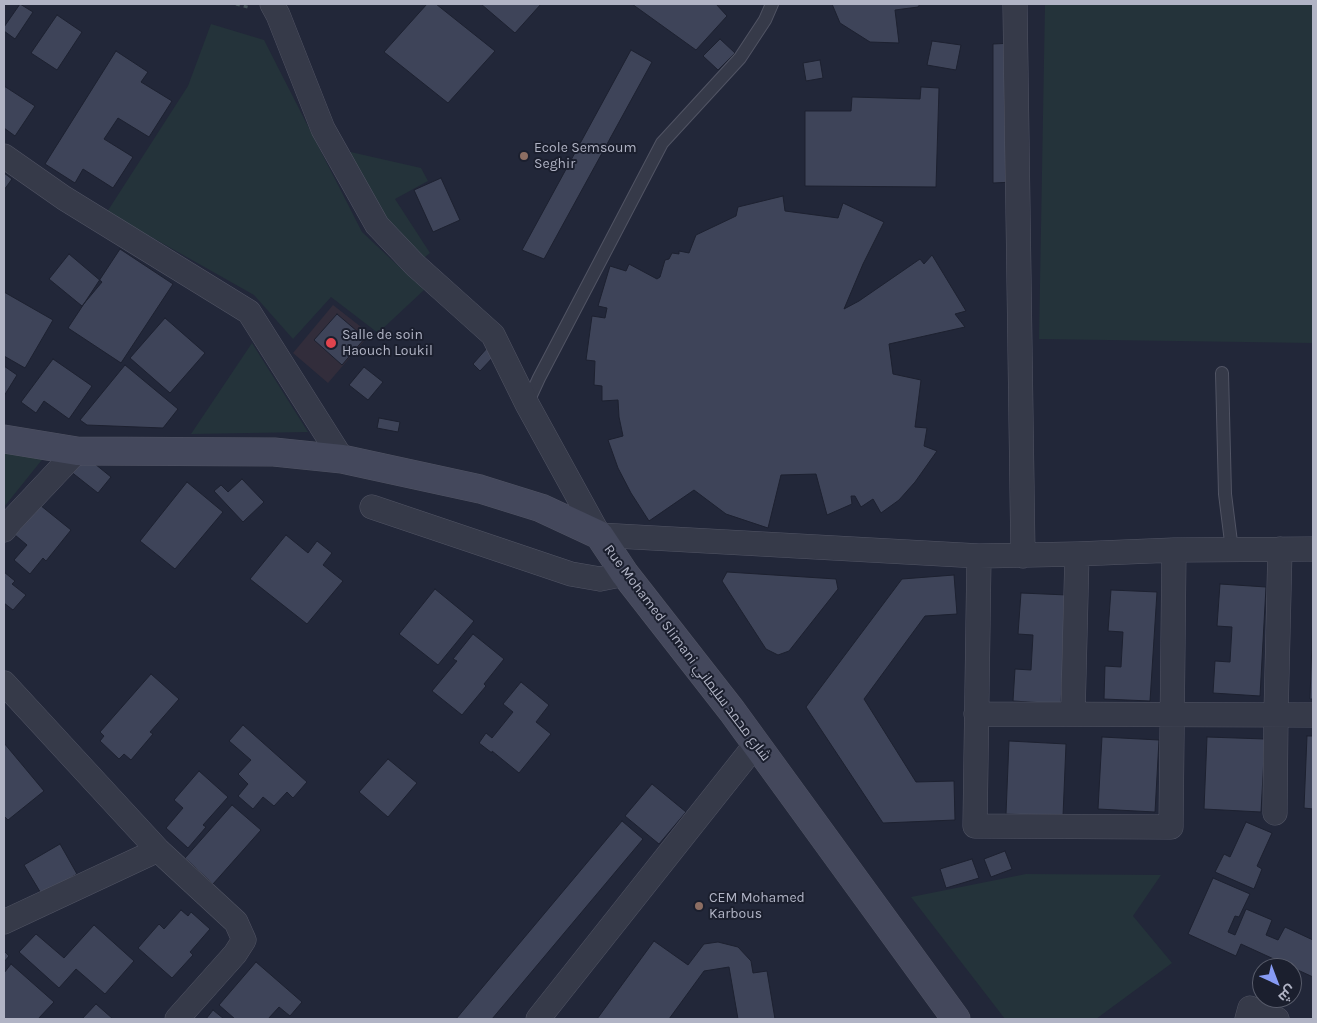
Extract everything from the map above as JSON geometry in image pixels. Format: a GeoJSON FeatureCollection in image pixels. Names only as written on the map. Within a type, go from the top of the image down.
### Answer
{"type":"FeatureCollection","features":[{"type":"Feature","properties":{"kind":"street"},"geometry":{"type":"LineString","coordinates":[[272,4],[323,129],[377,225],[415,265],[493,335],[527,404],[599,535],[979,556],[1174,550],[1313,549]]}},
{"type":"Feature","properties":{"kind":"street"},"geometry":{"type":"LineString","coordinates":[[1015,4],[1023,556]]}},
{"type":"Feature","properties":{"kind":"street"},"geometry":{"type":"LineString","coordinates":[[4,156],[64,198],[249,312],[342,459]]}},
{"type":"Feature","properties":{"kind":"street","name":"Rue Mohamed Slimani شارع محمد سليماني"},"geometry":{"type":"LineString","coordinates":[[4,439],[78,451],[274,452],[342,459],[480,489],[542,508],[599,535],[625,574],[732,711],[951,1017]]}},
{"type":"Feature","properties":{"kind":"street"},"geometry":{"type":"LineString","coordinates":[[4,530],[78,451]]}},
{"type":"Feature","properties":{"kind":"street"},"geometry":{"type":"LineString","coordinates":[[372,507],[571,574],[600,579],[625,574]]}},
{"type":"Feature","properties":{"kind":"street"},"geometry":{"type":"LineString","coordinates":[[1275,813],[1280,549]]}},
{"type":"Feature","properties":{"kind":"street"},"geometry":{"type":"LineString","coordinates":[[979,556],[975,826],[1171,827],[1174,550]]}},
{"type":"Feature","properties":{"kind":"street"},"geometry":{"type":"LineString","coordinates":[[1072,714],[1077,554]]}},
{"type":"Feature","properties":{"kind":"street"},"geometry":{"type":"LineString","coordinates":[[4,683],[158,850],[236,922],[244,940],[235,954],[177,1019]]}},
{"type":"Feature","properties":{"kind":"street"},"geometry":{"type":"LineString","coordinates":[[976,714],[1313,715]]}},
{"type":"Feature","properties":{"kind":"street"},"geometry":{"type":"LineString","coordinates":[[538,1019],[756,744]]}},
{"type":"Feature","properties":{"kind":"street"},"geometry":{"type":"LineString","coordinates":[[4,922],[158,850]]}},
{"type":"Feature","properties":{"kind":"street"},"geometry":{"type":"LineString","coordinates":[[1247,1019],[1250,1008],[1277,1019]]}},
{"type":"Feature","properties":{"kind":"lane"},"geometry":{"type":"LineString","coordinates":[[527,404],[662,143],[740,58],[765,20],[772,4]]}},
{"type":"Feature","properties":{"kind":"lane"},"geometry":{"type":"LineString","coordinates":[[1222,372],[1226,494],[1232,550]]}},
{"type":"Feature","properties":{"kind":"shaded area"},"geometry":{"type":"Polygon","coordinates":[[[1045,4],[1313,4],[1313,343],[1039,339],[1045,4]]]}},
{"type":"Feature","properties":{"kind":"shaded area"},"geometry":{"type":"Polygon","coordinates":[[[211,24],[264,40],[362,232],[424,290],[378,333],[331,297],[293,339],[254,295],[107,212],[188,86],[211,24]]]}},
{"type":"Feature","properties":{"kind":"shaded area"},"geometry":{"type":"Polygon","coordinates":[[[333,148],[421,168],[428,181],[395,199],[430,253],[415,265],[333,148]]]}},
{"type":"Feature","properties":{"kind":"shaded area","name":"Salle de soin Haouch Loukil"},"geometry":{"type":"Polygon","coordinates":[[[333,305],[370,334],[328,383],[293,353],[333,305]]]}},
{"type":"Feature","properties":{"kind":"shaded area"},"geometry":{"type":"Polygon","coordinates":[[[252,343],[308,432],[191,434],[252,343]]]}},
{"type":"Feature","properties":{"kind":"shaded area"},"geometry":{"type":"Polygon","coordinates":[[[4,453],[45,456],[4,507],[4,453]]]}},
{"type":"Feature","properties":{"kind":"shaded area"},"geometry":{"type":"Polygon","coordinates":[[[1026,874],[1161,875],[1133,916],[1172,963],[1096,1019],[1005,1019],[911,897],[1026,874]]]}},
{"type":"Feature","properties":{"kind":"building"},"geometry":{"type":"Polygon","coordinates":[[[20,4],[33,12],[15,39],[4,31],[4,27],[20,4]]]}},
{"type":"Feature","properties":{"kind":"building"},"geometry":{"type":"Polygon","coordinates":[[[427,4],[436,4],[495,51],[448,103],[384,52],[427,4]]]}},
{"type":"Feature","properties":{"kind":"building"},"geometry":{"type":"Polygon","coordinates":[[[481,4],[541,4],[515,33],[481,4]]]}},
{"type":"Feature","properties":{"kind":"building"},"geometry":{"type":"Polygon","coordinates":[[[632,4],[716,4],[727,16],[696,50],[632,4]]]}},
{"type":"Feature","properties":{"kind":"building"},"geometry":{"type":"Polygon","coordinates":[[[832,4],[920,4],[918,7],[895,10],[899,43],[870,42],[840,23],[832,4]]]}},
{"type":"Feature","properties":{"kind":"building"},"geometry":{"type":"Polygon","coordinates":[[[57,15],[82,32],[57,70],[31,53],[57,15]]]}},
{"type":"Feature","properties":{"kind":"building"},"geometry":{"type":"Polygon","coordinates":[[[720,39],[735,53],[718,70],[703,56],[720,39]]]}},
{"type":"Feature","properties":{"kind":"building"},"geometry":{"type":"Polygon","coordinates":[[[932,41],[961,45],[956,70],[927,65],[932,41]]]}},
{"type":"Feature","properties":{"kind":"building"},"geometry":{"type":"Polygon","coordinates":[[[1014,43],[1014,182],[993,183],[993,44],[1014,43]]]}},
{"type":"Feature","properties":{"kind":"building"},"geometry":{"type":"Polygon","coordinates":[[[631,50],[652,62],[544,259],[522,250],[631,50]]]}},
{"type":"Feature","properties":{"kind":"building"},"geometry":{"type":"Polygon","coordinates":[[[116,51],[148,72],[141,82],[172,101],[149,137],[118,118],[104,139],[133,157],[113,188],[83,169],[75,183],[45,164],[116,51]]]}},
{"type":"Feature","properties":{"kind":"building"},"geometry":{"type":"Polygon","coordinates":[[[820,60],[823,78],[806,81],[803,63],[820,60]]]}},
{"type":"Feature","properties":{"kind":"building"},"geometry":{"type":"Polygon","coordinates":[[[4,86],[35,106],[15,136],[4,128],[4,86]]]}},
{"type":"Feature","properties":{"kind":"building"},"geometry":{"type":"Polygon","coordinates":[[[921,87],[939,88],[936,187],[805,186],[805,111],[851,111],[852,97],[920,99],[921,87]]]}},
{"type":"Feature","properties":{"kind":"building"},"geometry":{"type":"Polygon","coordinates":[[[4,173],[12,179],[4,190],[4,173]]]}},
{"type":"Feature","properties":{"kind":"building"},"geometry":{"type":"Polygon","coordinates":[[[441,178],[460,220],[433,232],[414,190],[441,178]]]}},
{"type":"Feature","properties":{"kind":"building"},"geometry":{"type":"Polygon","coordinates":[[[783,196],[785,211],[838,218],[843,203],[884,222],[863,264],[844,309],[859,301],[920,259],[924,264],[932,255],[966,311],[955,314],[965,327],[889,344],[893,374],[921,380],[915,427],[927,428],[924,446],[937,451],[915,482],[899,500],[881,513],[873,499],[861,507],[855,496],[851,496],[852,504],[827,515],[816,474],[781,475],[768,528],[726,514],[694,490],[649,521],[618,468],[608,440],[623,436],[618,400],[602,401],[602,386],[594,385],[595,361],[586,360],[592,316],[605,318],[607,308],[598,306],[610,266],[626,271],[629,264],[657,279],[660,277],[665,260],[669,259],[672,253],[679,254],[679,251],[689,253],[696,235],[736,216],[738,207],[783,196]]]}},
{"type":"Feature","properties":{"kind":"building"},"geometry":{"type":"Polygon","coordinates":[[[120,249],[173,284],[121,363],[68,328],[120,249]]]}},
{"type":"Feature","properties":{"kind":"building"},"geometry":{"type":"Polygon","coordinates":[[[69,254],[102,282],[82,306],[49,279],[69,254]]]}},
{"type":"Feature","properties":{"kind":"building"},"geometry":{"type":"Polygon","coordinates":[[[4,292],[53,320],[25,368],[4,356],[4,292]]]}},
{"type":"Feature","properties":{"kind":"building"},"geometry":{"type":"Polygon","coordinates":[[[337,314],[365,338],[342,365],[314,340],[337,314]]]}},
{"type":"Feature","properties":{"kind":"building"},"geometry":{"type":"Polygon","coordinates":[[[165,318],[205,353],[170,393],[130,358],[165,318]]]}},
{"type":"Feature","properties":{"kind":"building"},"geometry":{"type":"Polygon","coordinates":[[[488,347],[496,354],[480,371],[473,364],[488,347]]]}},
{"type":"Feature","properties":{"kind":"building"},"geometry":{"type":"Polygon","coordinates":[[[53,359],[92,386],[69,419],[44,401],[36,413],[21,402],[53,359]]]}},
{"type":"Feature","properties":{"kind":"building"},"geometry":{"type":"Polygon","coordinates":[[[125,365],[178,409],[163,428],[87,425],[80,420],[125,365]]]}},
{"type":"Feature","properties":{"kind":"building"},"geometry":{"type":"Polygon","coordinates":[[[4,366],[17,375],[4,396],[4,366]]]}},
{"type":"Feature","properties":{"kind":"building"},"geometry":{"type":"Polygon","coordinates":[[[364,367],[383,382],[368,400],[349,385],[364,367]]]}},
{"type":"Feature","properties":{"kind":"building"},"geometry":{"type":"Polygon","coordinates":[[[379,418],[400,422],[398,432],[377,428],[379,418]]]}},
{"type":"Feature","properties":{"kind":"building"},"geometry":{"type":"Polygon","coordinates":[[[84,455],[111,477],[98,493],[70,471],[84,455]]]}},
{"type":"Feature","properties":{"kind":"building"},"geometry":{"type":"Polygon","coordinates":[[[242,479],[264,502],[243,522],[214,491],[221,485],[228,492],[242,479]]]}},
{"type":"Feature","properties":{"kind":"building"},"geometry":{"type":"Polygon","coordinates":[[[187,482],[223,512],[175,569],[140,541],[187,482]]]}},
{"type":"Feature","properties":{"kind":"building"},"geometry":{"type":"Polygon","coordinates":[[[40,505],[71,530],[46,561],[43,558],[30,574],[14,560],[27,545],[15,535],[40,505]]]}},
{"type":"Feature","properties":{"kind":"building"},"geometry":{"type":"Polygon","coordinates":[[[286,535],[308,553],[317,541],[332,553],[323,565],[343,581],[307,624],[250,579],[286,535]]]}},
{"type":"Feature","properties":{"kind":"building"},"geometry":{"type":"Polygon","coordinates":[[[4,572],[15,581],[12,584],[26,595],[13,610],[4,603],[4,572]]]}},
{"type":"Feature","properties":{"kind":"building"},"geometry":{"type":"Polygon","coordinates":[[[727,572],[836,579],[838,589],[789,651],[778,655],[766,649],[722,581],[727,572]]]}},
{"type":"Feature","properties":{"kind":"building"},"geometry":{"type":"Polygon","coordinates":[[[954,575],[957,614],[925,616],[864,699],[916,782],[954,781],[955,820],[883,823],[806,707],[902,579],[954,575]]]}},
{"type":"Feature","properties":{"kind":"building"},"geometry":{"type":"Polygon","coordinates":[[[1220,584],[1266,587],[1260,696],[1213,693],[1215,661],[1230,662],[1232,627],[1217,626],[1220,584]]]}},
{"type":"Feature","properties":{"kind":"building"},"geometry":{"type":"Polygon","coordinates":[[[435,589],[474,621],[438,665],[399,634],[435,589]]]}},
{"type":"Feature","properties":{"kind":"building"},"geometry":{"type":"Polygon","coordinates":[[[1111,590],[1157,592],[1150,701],[1104,699],[1105,666],[1121,667],[1123,632],[1108,631],[1111,590]]]}},
{"type":"Feature","properties":{"kind":"building"},"geometry":{"type":"Polygon","coordinates":[[[1021,593],[1067,595],[1061,704],[1013,701],[1015,669],[1031,670],[1033,635],[1018,634],[1021,593]]]}},
{"type":"Feature","properties":{"kind":"building"},"geometry":{"type":"Polygon","coordinates":[[[1313,613],[1313,699],[1310,699],[1313,613]]]}},
{"type":"Feature","properties":{"kind":"building"},"geometry":{"type":"Polygon","coordinates":[[[473,634],[504,659],[484,684],[486,686],[462,715],[432,691],[457,661],[453,659],[473,634]]]}},
{"type":"Feature","properties":{"kind":"building"},"geometry":{"type":"Polygon","coordinates":[[[151,674],[179,699],[150,732],[153,734],[131,760],[124,754],[119,759],[100,741],[104,736],[100,732],[151,674]]]}},
{"type":"Feature","properties":{"kind":"building"},"geometry":{"type":"Polygon","coordinates":[[[521,682],[549,705],[536,722],[551,734],[519,773],[479,743],[486,733],[492,738],[513,712],[503,704],[521,682]]]}},
{"type":"Feature","properties":{"kind":"building"},"geometry":{"type":"Polygon","coordinates":[[[243,725],[307,782],[293,798],[287,792],[274,806],[263,797],[253,809],[238,796],[248,784],[238,774],[251,760],[229,741],[243,725]]]}},
{"type":"Feature","properties":{"kind":"building"},"geometry":{"type":"Polygon","coordinates":[[[1307,736],[1313,736],[1313,809],[1304,808],[1307,736]]]}},
{"type":"Feature","properties":{"kind":"building"},"geometry":{"type":"Polygon","coordinates":[[[1102,737],[1159,740],[1155,812],[1098,809],[1102,737]]]}},
{"type":"Feature","properties":{"kind":"building"},"geometry":{"type":"Polygon","coordinates":[[[1207,737],[1265,739],[1261,812],[1204,809],[1207,737]]]}},
{"type":"Feature","properties":{"kind":"building"},"geometry":{"type":"Polygon","coordinates":[[[1009,741],[1066,744],[1063,816],[1006,814],[1009,741]]]}},
{"type":"Feature","properties":{"kind":"building"},"geometry":{"type":"Polygon","coordinates":[[[4,743],[44,791],[8,820],[4,816],[4,743]]]}},
{"type":"Feature","properties":{"kind":"building"},"geometry":{"type":"Polygon","coordinates":[[[388,759],[417,783],[388,817],[359,792],[388,759]]]}},
{"type":"Feature","properties":{"kind":"building"},"geometry":{"type":"Polygon","coordinates":[[[199,771],[228,797],[203,825],[206,827],[188,848],[166,828],[183,808],[174,800],[199,771]]]}},
{"type":"Feature","properties":{"kind":"building"},"geometry":{"type":"Polygon","coordinates":[[[652,784],[686,812],[659,844],[625,816],[652,784]]]}},
{"type":"Feature","properties":{"kind":"building"},"geometry":{"type":"Polygon","coordinates":[[[232,805],[261,830],[213,884],[185,858],[232,805]]]}},
{"type":"Feature","properties":{"kind":"building"},"geometry":{"type":"Polygon","coordinates":[[[622,821],[643,839],[492,1019],[456,1019],[622,821]]]}},
{"type":"Feature","properties":{"kind":"building"},"geometry":{"type":"Polygon","coordinates":[[[1246,822],[1272,833],[1257,866],[1262,869],[1254,889],[1215,872],[1224,854],[1230,857],[1246,822]]]}},
{"type":"Feature","properties":{"kind":"building"},"geometry":{"type":"Polygon","coordinates":[[[60,844],[77,874],[42,895],[24,865],[60,844]]]}},
{"type":"Feature","properties":{"kind":"building"},"geometry":{"type":"Polygon","coordinates":[[[1005,851],[1012,869],[991,877],[984,859],[1005,851]]]}},
{"type":"Feature","properties":{"kind":"building"},"geometry":{"type":"Polygon","coordinates":[[[972,859],[979,878],[946,888],[940,869],[972,859]]]}},
{"type":"Feature","properties":{"kind":"building"},"geometry":{"type":"Polygon","coordinates":[[[1213,878],[1250,894],[1239,917],[1235,916],[1228,932],[1235,935],[1246,909],[1272,920],[1266,935],[1278,940],[1285,927],[1313,940],[1313,977],[1302,972],[1302,958],[1272,958],[1241,944],[1236,956],[1188,934],[1213,878]]]}},
{"type":"Feature","properties":{"kind":"building"},"geometry":{"type":"Polygon","coordinates":[[[181,910],[188,916],[191,912],[210,929],[190,952],[193,955],[172,978],[138,948],[159,924],[164,929],[181,910]]]}},
{"type":"Feature","properties":{"kind":"building"},"geometry":{"type":"Polygon","coordinates":[[[94,925],[134,961],[105,994],[76,969],[59,988],[19,952],[36,934],[64,958],[94,925]]]}},
{"type":"Feature","properties":{"kind":"building"},"geometry":{"type":"Polygon","coordinates":[[[654,941],[688,965],[704,944],[718,942],[738,947],[751,961],[753,973],[767,971],[775,1019],[738,1019],[729,967],[704,971],[669,1019],[597,1019],[654,941]]]}},
{"type":"Feature","properties":{"kind":"building"},"geometry":{"type":"Polygon","coordinates":[[[4,951],[9,956],[4,962],[4,951]]]}},
{"type":"Feature","properties":{"kind":"building"},"geometry":{"type":"Polygon","coordinates":[[[256,962],[302,1002],[290,1016],[279,1007],[268,1019],[235,1019],[219,1005],[256,962]]]}},
{"type":"Feature","properties":{"kind":"building"},"geometry":{"type":"Polygon","coordinates":[[[11,964],[54,1002],[38,1019],[4,1019],[4,973],[11,964]]]}},
{"type":"Feature","properties":{"kind":"building"},"geometry":{"type":"Polygon","coordinates":[[[96,1004],[113,1019],[82,1019],[96,1004]]]}},
{"type":"Feature","properties":{"kind":"building"},"geometry":{"type":"Polygon","coordinates":[[[213,1010],[224,1019],[206,1019],[213,1010]]]}},
{"type":"Feature","properties":{"kind":"place","name":"Ecole Semsoum Seghir"},"geometry":{"type":"Point","coordinates":[524,156]}},
{"type":"Feature","properties":{"kind":"place","name":"Salle de soin Haouch Loukil"},"geometry":{"type":"Point","coordinates":[331,343]}},
{"type":"Feature","properties":{"kind":"place","name":"CEM Mohamed Karbous"},"geometry":{"type":"Point","coordinates":[699,906]}}]}
